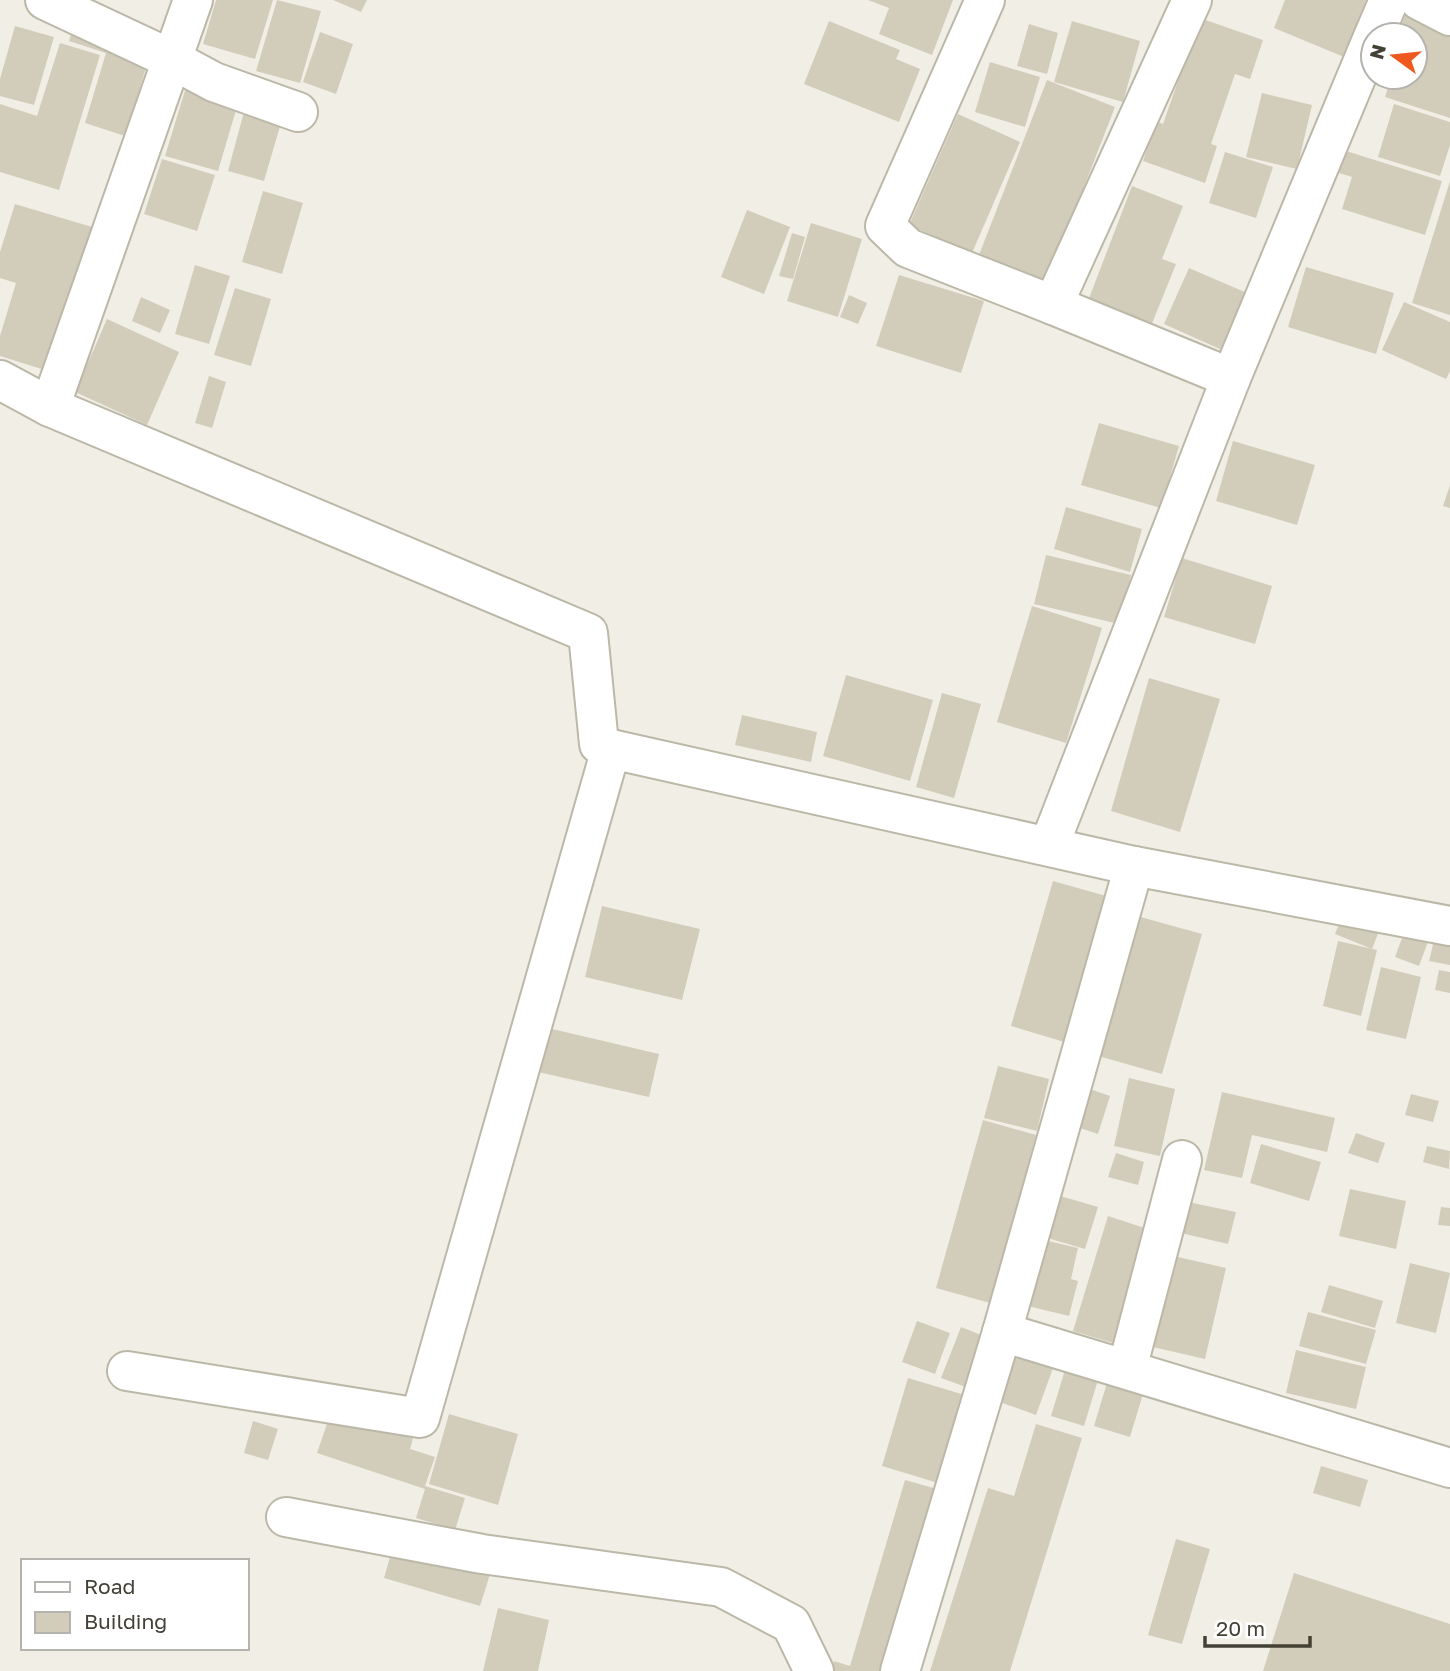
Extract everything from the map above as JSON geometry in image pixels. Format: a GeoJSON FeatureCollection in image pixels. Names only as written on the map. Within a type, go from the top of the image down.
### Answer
{"type":"FeatureCollection","features":[{"type":"Feature","properties":{"kind":"street"},"geometry":{"type":"LineString","coordinates":[[45,0],[214,82],[298,112]]}},
{"type":"Feature","properties":{"kind":"street"},"geometry":{"type":"LineString","coordinates":[[50,407],[193,0]]}},
{"type":"Feature","properties":{"kind":"street"},"geometry":{"type":"LineString","coordinates":[[985,0],[885,226],[908,248],[1231,378]]}},
{"type":"Feature","properties":{"kind":"street"},"geometry":{"type":"LineString","coordinates":[[1053,305],[1192,0]]}},
{"type":"Feature","properties":{"kind":"street"},"geometry":{"type":"LineString","coordinates":[[1380,21],[1389,0]]}},
{"type":"Feature","properties":{"kind":"street"},"geometry":{"type":"LineString","coordinates":[[1419,0],[1450,16]]}},
{"type":"Feature","properties":{"kind":"street"},"geometry":{"type":"LineString","coordinates":[[1049,846],[1231,378],[1359,70]]}},
{"type":"Feature","properties":{"kind":"street"},"geometry":{"type":"LineString","coordinates":[[0,380],[50,407],[588,633],[599,744],[611,749],[1135,866],[1450,926]]}},
{"type":"Feature","properties":{"kind":"street"},"geometry":{"type":"LineString","coordinates":[[127,1371],[420,1418],[611,749]]}},
{"type":"Feature","properties":{"kind":"street"},"geometry":{"type":"LineString","coordinates":[[900,1671],[1002,1332],[1135,866]]}},
{"type":"Feature","properties":{"kind":"street"},"geometry":{"type":"LineString","coordinates":[[1127,1369],[1182,1160]]}},
{"type":"Feature","properties":{"kind":"street"},"geometry":{"type":"LineString","coordinates":[[1002,1332],[1450,1468]]}},
{"type":"Feature","properties":{"kind":"street"},"geometry":{"type":"LineString","coordinates":[[286,1517],[482,1554],[720,1587],[791,1623],[814,1671]]}},
{"type":"Feature","properties":{"kind":"building"},"geometry":{"type":"Polygon","coordinates":[[[216,0],[273,0],[255,59],[203,44],[216,0]]]}},
{"type":"Feature","properties":{"kind":"building"},"geometry":{"type":"Polygon","coordinates":[[[277,0],[321,11],[300,83],[256,71],[277,0]]]}},
{"type":"Feature","properties":{"kind":"building"},"geometry":{"type":"Polygon","coordinates":[[[333,0],[367,0],[361,12],[333,0]]]}},
{"type":"Feature","properties":{"kind":"building"},"geometry":{"type":"Polygon","coordinates":[[[868,0],[953,0],[932,55],[879,34],[889,8],[868,0]]]}},
{"type":"Feature","properties":{"kind":"building"},"geometry":{"type":"Polygon","coordinates":[[[1285,0],[1366,0],[1344,57],[1274,28],[1285,0]]]}},
{"type":"Feature","properties":{"kind":"building"},"geometry":{"type":"Polygon","coordinates":[[[1405,15],[1424,21],[1403,21],[1405,15]]]}},
{"type":"Feature","properties":{"kind":"building"},"geometry":{"type":"Polygon","coordinates":[[[1200,18],[1263,40],[1250,79],[1235,74],[1211,144],[1217,146],[1205,183],[1143,161],[1156,121],[1163,124],[1200,18]]]}},
{"type":"Feature","properties":{"kind":"building"},"geometry":{"type":"Polygon","coordinates":[[[829,21],[900,50],[896,59],[920,69],[899,122],[804,84],[829,21]]]}},
{"type":"Feature","properties":{"kind":"building"},"geometry":{"type":"Polygon","coordinates":[[[1072,21],[1140,41],[1123,102],[1054,82],[1072,21]]]}},
{"type":"Feature","properties":{"kind":"building"},"geometry":{"type":"Polygon","coordinates":[[[1429,22],[1450,29],[1450,118],[1385,97],[1387,91],[1429,91],[1429,22]]]}},
{"type":"Feature","properties":{"kind":"building"},"geometry":{"type":"Polygon","coordinates":[[[1029,24],[1058,33],[1047,74],[1017,66],[1029,24]]]}},
{"type":"Feature","properties":{"kind":"building"},"geometry":{"type":"Polygon","coordinates":[[[15,26],[54,37],[34,105],[0,96],[0,79],[15,26]]]}},
{"type":"Feature","properties":{"kind":"building"},"geometry":{"type":"Polygon","coordinates":[[[320,32],[353,44],[336,94],[303,82],[320,32]]]}},
{"type":"Feature","properties":{"kind":"building"},"geometry":{"type":"Polygon","coordinates":[[[71,34],[149,58],[125,136],[85,123],[106,53],[69,41],[71,34]]]}},
{"type":"Feature","properties":{"kind":"building"},"geometry":{"type":"Polygon","coordinates":[[[60,43],[100,55],[59,190],[0,172],[0,104],[37,116],[60,43]]]}},
{"type":"Feature","properties":{"kind":"building"},"geometry":{"type":"Polygon","coordinates":[[[990,62],[1040,77],[1025,127],[975,112],[990,62]]]}},
{"type":"Feature","properties":{"kind":"building"},"geometry":{"type":"Polygon","coordinates":[[[1047,80],[1115,107],[1047,282],[979,255],[1047,80]]]}},
{"type":"Feature","properties":{"kind":"building"},"geometry":{"type":"Polygon","coordinates":[[[187,84],[239,100],[218,171],[165,156],[187,84]]]}},
{"type":"Feature","properties":{"kind":"building"},"geometry":{"type":"Polygon","coordinates":[[[1262,93],[1312,105],[1297,169],[1246,157],[1262,93]]]}},
{"type":"Feature","properties":{"kind":"building"},"geometry":{"type":"Polygon","coordinates":[[[1394,104],[1450,122],[1450,145],[1440,176],[1378,157],[1394,104]]]}},
{"type":"Feature","properties":{"kind":"building"},"geometry":{"type":"Polygon","coordinates":[[[244,112],[281,123],[264,181],[228,171],[244,112]]]}},
{"type":"Feature","properties":{"kind":"building"},"geometry":{"type":"Polygon","coordinates":[[[958,114],[1020,142],[972,253],[909,225],[958,114]]]}},
{"type":"Feature","properties":{"kind":"building"},"geometry":{"type":"Polygon","coordinates":[[[1346,151],[1442,181],[1425,235],[1342,209],[1352,177],[1339,173],[1346,151]]]}},
{"type":"Feature","properties":{"kind":"building"},"geometry":{"type":"Polygon","coordinates":[[[1225,152],[1273,167],[1256,218],[1209,203],[1225,152]]]}},
{"type":"Feature","properties":{"kind":"building"},"geometry":{"type":"Polygon","coordinates":[[[162,159],[215,175],[197,231],[144,214],[162,159]]]}},
{"type":"Feature","properties":{"kind":"building"},"geometry":{"type":"Polygon","coordinates":[[[1450,181],[1450,315],[1412,303],[1450,181]]]}},
{"type":"Feature","properties":{"kind":"building"},"geometry":{"type":"Polygon","coordinates":[[[1132,186],[1183,206],[1162,259],[1176,264],[1151,326],[1088,301],[1132,186]]]}},
{"type":"Feature","properties":{"kind":"building"},"geometry":{"type":"Polygon","coordinates":[[[263,191],[303,203],[282,274],[242,262],[263,191]]]}},
{"type":"Feature","properties":{"kind":"building"},"geometry":{"type":"Polygon","coordinates":[[[15,204],[92,227],[48,371],[0,356],[0,336],[16,283],[0,278],[0,252],[15,204]]]}},
{"type":"Feature","properties":{"kind":"building"},"geometry":{"type":"Polygon","coordinates":[[[747,210],[790,227],[764,294],[721,277],[747,210]]]}},
{"type":"Feature","properties":{"kind":"building"},"geometry":{"type":"Polygon","coordinates":[[[811,223],[862,239],[838,317],[787,301],[811,223]]]}},
{"type":"Feature","properties":{"kind":"building"},"geometry":{"type":"Polygon","coordinates":[[[792,233],[805,237],[793,279],[779,276],[792,233]]]}},
{"type":"Feature","properties":{"kind":"building"},"geometry":{"type":"Polygon","coordinates":[[[195,265],[230,276],[209,344],[175,334],[195,265]]]}},
{"type":"Feature","properties":{"kind":"building"},"geometry":{"type":"Polygon","coordinates":[[[1306,267],[1394,293],[1376,354],[1288,327],[1306,267]]]}},
{"type":"Feature","properties":{"kind":"building"},"geometry":{"type":"Polygon","coordinates":[[[1189,268],[1247,293],[1222,350],[1164,324],[1189,268]]]}},
{"type":"Feature","properties":{"kind":"building"},"geometry":{"type":"Polygon","coordinates":[[[899,275],[984,301],[961,373],[876,346],[899,275]]]}},
{"type":"Feature","properties":{"kind":"building"},"geometry":{"type":"Polygon","coordinates":[[[235,288],[271,299],[251,366],[214,355],[235,288]]]}},
{"type":"Feature","properties":{"kind":"building"},"geometry":{"type":"Polygon","coordinates":[[[849,295],[867,303],[858,324],[840,317],[849,295]]]}},
{"type":"Feature","properties":{"kind":"building"},"geometry":{"type":"Polygon","coordinates":[[[141,297],[170,310],[160,333],[132,321],[141,297]]]}},
{"type":"Feature","properties":{"kind":"building"},"geometry":{"type":"Polygon","coordinates":[[[1404,302],[1450,322],[1450,371],[1446,379],[1382,350],[1404,302]]]}},
{"type":"Feature","properties":{"kind":"building"},"geometry":{"type":"Polygon","coordinates":[[[107,319],[179,352],[147,425],[75,392],[107,319]]]}},
{"type":"Feature","properties":{"kind":"building"},"geometry":{"type":"Polygon","coordinates":[[[209,376],[226,382],[212,428],[195,423],[209,376]]]}},
{"type":"Feature","properties":{"kind":"building"},"geometry":{"type":"Polygon","coordinates":[[[1099,423],[1179,446],[1161,508],[1081,485],[1099,423]]]}},
{"type":"Feature","properties":{"kind":"building"},"geometry":{"type":"Polygon","coordinates":[[[1233,441],[1315,465],[1297,525],[1216,501],[1233,441]]]}},
{"type":"Feature","properties":{"kind":"building"},"geometry":{"type":"Polygon","coordinates":[[[1450,485],[1450,508],[1443,506],[1450,485]]]}},
{"type":"Feature","properties":{"kind":"building"},"geometry":{"type":"Polygon","coordinates":[[[1066,507],[1142,529],[1130,572],[1054,549],[1066,507]]]}},
{"type":"Feature","properties":{"kind":"building"},"geometry":{"type":"Polygon","coordinates":[[[1046,555],[1131,575],[1119,624],[1034,604],[1046,555]]]}},
{"type":"Feature","properties":{"kind":"building"},"geometry":{"type":"Polygon","coordinates":[[[1182,558],[1272,586],[1255,644],[1164,617],[1182,558]]]}},
{"type":"Feature","properties":{"kind":"building"},"geometry":{"type":"Polygon","coordinates":[[[1032,606],[1102,628],[1066,743],[997,722],[1032,606]]]}},
{"type":"Feature","properties":{"kind":"building"},"geometry":{"type":"Polygon","coordinates":[[[846,675],[933,700],[910,781],[823,756],[846,675]]]}},
{"type":"Feature","properties":{"kind":"building"},"geometry":{"type":"Polygon","coordinates":[[[1149,678],[1220,699],[1180,832],[1111,811],[1149,678]]]}},
{"type":"Feature","properties":{"kind":"building"},"geometry":{"type":"Polygon","coordinates":[[[942,693],[981,704],[954,798],[916,787],[942,693]]]}},
{"type":"Feature","properties":{"kind":"building"},"geometry":{"type":"Polygon","coordinates":[[[742,715],[817,732],[811,762],[735,745],[742,715]]]}},
{"type":"Feature","properties":{"kind":"building"},"geometry":{"type":"Polygon","coordinates":[[[1053,881],[1113,898],[1071,1044],[1011,1026],[1053,881]]]}},
{"type":"Feature","properties":{"kind":"building"},"geometry":{"type":"Polygon","coordinates":[[[602,906],[700,929],[682,1000],[585,977],[602,906]]]}},
{"type":"Feature","properties":{"kind":"building"},"geometry":{"type":"Polygon","coordinates":[[[1344,912],[1381,926],[1372,949],[1335,934],[1344,912]]]}},
{"type":"Feature","properties":{"kind":"building"},"geometry":{"type":"Polygon","coordinates":[[[1137,916],[1202,934],[1162,1074],[1098,1056],[1137,916]]]}},
{"type":"Feature","properties":{"kind":"building"},"geometry":{"type":"Polygon","coordinates":[[[1437,928],[1450,931],[1450,965],[1429,961],[1437,928]]]}},
{"type":"Feature","properties":{"kind":"building"},"geometry":{"type":"Polygon","coordinates":[[[1405,930],[1429,939],[1419,966],[1395,957],[1405,930]]]}},
{"type":"Feature","properties":{"kind":"building"},"geometry":{"type":"Polygon","coordinates":[[[1338,941],[1377,950],[1361,1016],[1323,1006],[1338,941]]]}},
{"type":"Feature","properties":{"kind":"building"},"geometry":{"type":"Polygon","coordinates":[[[1381,967],[1421,977],[1406,1039],[1366,1030],[1381,967]]]}},
{"type":"Feature","properties":{"kind":"building"},"geometry":{"type":"Polygon","coordinates":[[[1439,970],[1450,972],[1450,993],[1435,990],[1439,970]]]}},
{"type":"Feature","properties":{"kind":"building"},"geometry":{"type":"Polygon","coordinates":[[[548,1028],[659,1054],[649,1097],[538,1072],[548,1028]]]}},
{"type":"Feature","properties":{"kind":"building"},"geometry":{"type":"Polygon","coordinates":[[[998,1066],[1049,1079],[1037,1131],[984,1118],[998,1066]]]}},
{"type":"Feature","properties":{"kind":"building"},"geometry":{"type":"Polygon","coordinates":[[[1129,1078],[1175,1089],[1160,1156],[1114,1146],[1129,1078]]]}},
{"type":"Feature","properties":{"kind":"building"},"geometry":{"type":"Polygon","coordinates":[[[1084,1087],[1110,1096],[1098,1134],[1071,1125],[1084,1087]]]}},
{"type":"Feature","properties":{"kind":"building"},"geometry":{"type":"Polygon","coordinates":[[[1222,1092],[1335,1118],[1327,1152],[1252,1135],[1242,1178],[1204,1170],[1222,1092]]]}},
{"type":"Feature","properties":{"kind":"building"},"geometry":{"type":"Polygon","coordinates":[[[1411,1094],[1439,1101],[1433,1122],[1405,1115],[1411,1094]]]}},
{"type":"Feature","properties":{"kind":"building"},"geometry":{"type":"Polygon","coordinates":[[[983,1120],[1036,1135],[990,1303],[936,1288],[983,1120]]]}},
{"type":"Feature","properties":{"kind":"building"},"geometry":{"type":"Polygon","coordinates":[[[1356,1133],[1385,1143],[1378,1163],[1348,1153],[1356,1133]]]}},
{"type":"Feature","properties":{"kind":"building"},"geometry":{"type":"Polygon","coordinates":[[[1261,1144],[1321,1162],[1309,1201],[1250,1183],[1261,1144]]]}},
{"type":"Feature","properties":{"kind":"building"},"geometry":{"type":"Polygon","coordinates":[[[1427,1146],[1450,1151],[1449,1169],[1423,1162],[1427,1146]]]}},
{"type":"Feature","properties":{"kind":"building"},"geometry":{"type":"Polygon","coordinates":[[[1116,1153],[1144,1162],[1138,1185],[1108,1177],[1116,1153]]]}},
{"type":"Feature","properties":{"kind":"building"},"geometry":{"type":"Polygon","coordinates":[[[1350,1189],[1406,1201],[1396,1249],[1339,1236],[1350,1189]]]}},
{"type":"Feature","properties":{"kind":"building"},"geometry":{"type":"Polygon","coordinates":[[[1057,1195],[1098,1207],[1085,1249],[1044,1237],[1057,1195]]]}},
{"type":"Feature","properties":{"kind":"building"},"geometry":{"type":"Polygon","coordinates":[[[1188,1202],[1236,1212],[1228,1244],[1181,1233],[1188,1202]]]}},
{"type":"Feature","properties":{"kind":"building"},"geometry":{"type":"Polygon","coordinates":[[[1441,1207],[1450,1208],[1450,1226],[1438,1225],[1441,1207]]]}},
{"type":"Feature","properties":{"kind":"building"},"geometry":{"type":"Polygon","coordinates":[[[1108,1216],[1157,1232],[1123,1346],[1073,1331],[1108,1216]]]}},
{"type":"Feature","properties":{"kind":"building"},"geometry":{"type":"Polygon","coordinates":[[[1044,1240],[1078,1248],[1071,1279],[1078,1281],[1069,1316],[1028,1306],[1044,1240]]]}},
{"type":"Feature","properties":{"kind":"building"},"geometry":{"type":"Polygon","coordinates":[[[1165,1254],[1226,1268],[1205,1359],[1144,1345],[1165,1254]]]}},
{"type":"Feature","properties":{"kind":"building"},"geometry":{"type":"Polygon","coordinates":[[[1410,1263],[1450,1273],[1436,1333],[1396,1323],[1410,1263]]]}},
{"type":"Feature","properties":{"kind":"building"},"geometry":{"type":"Polygon","coordinates":[[[1329,1285],[1383,1301],[1375,1328],[1321,1312],[1329,1285]]]}},
{"type":"Feature","properties":{"kind":"building"},"geometry":{"type":"Polygon","coordinates":[[[1308,1312],[1376,1330],[1366,1364],[1299,1346],[1308,1312]]]}},
{"type":"Feature","properties":{"kind":"building"},"geometry":{"type":"Polygon","coordinates":[[[917,1321],[950,1333],[935,1374],[902,1362],[917,1321]]]}},
{"type":"Feature","properties":{"kind":"building"},"geometry":{"type":"Polygon","coordinates":[[[961,1327],[996,1341],[977,1391],[941,1378],[961,1327]]]}},
{"type":"Feature","properties":{"kind":"building"},"geometry":{"type":"Polygon","coordinates":[[[1018,1343],[1057,1357],[1036,1415],[997,1401],[1018,1343]]]}},
{"type":"Feature","properties":{"kind":"building"},"geometry":{"type":"Polygon","coordinates":[[[1296,1350],[1366,1367],[1356,1409],[1286,1393],[1296,1350]]]}},
{"type":"Feature","properties":{"kind":"building"},"geometry":{"type":"Polygon","coordinates":[[[1068,1360],[1101,1370],[1084,1426],[1051,1416],[1068,1360]]]}},
{"type":"Feature","properties":{"kind":"building"},"geometry":{"type":"Polygon","coordinates":[[[1110,1373],[1146,1384],[1130,1437],[1094,1426],[1110,1373]]]}},
{"type":"Feature","properties":{"kind":"building"},"geometry":{"type":"Polygon","coordinates":[[[908,1378],[975,1398],[948,1486],[882,1466],[908,1378]]]}},
{"type":"Feature","properties":{"kind":"building"},"geometry":{"type":"Polygon","coordinates":[[[331,1412],[413,1438],[410,1449],[435,1457],[425,1486],[465,1498],[455,1530],[416,1518],[425,1489],[317,1453],[331,1412]]]}},
{"type":"Feature","properties":{"kind":"building"},"geometry":{"type":"Polygon","coordinates":[[[449,1414],[518,1434],[498,1505],[429,1484],[449,1414]]]}},
{"type":"Feature","properties":{"kind":"building"},"geometry":{"type":"Polygon","coordinates":[[[253,1421],[278,1429],[268,1460],[244,1453],[253,1421]]]}},
{"type":"Feature","properties":{"kind":"building"},"geometry":{"type":"Polygon","coordinates":[[[1036,1424],[1082,1438],[1010,1671],[930,1671],[988,1488],[1014,1496],[1036,1424]]]}},
{"type":"Feature","properties":{"kind":"building"},"geometry":{"type":"Polygon","coordinates":[[[1321,1466],[1368,1480],[1360,1507],[1313,1493],[1321,1466]]]}},
{"type":"Feature","properties":{"kind":"building"},"geometry":{"type":"Polygon","coordinates":[[[905,1480],[944,1491],[890,1671],[831,1671],[834,1661],[850,1666],[905,1480]]]}},
{"type":"Feature","properties":{"kind":"building"},"geometry":{"type":"Polygon","coordinates":[[[1176,1539],[1210,1549],[1182,1644],[1148,1635],[1176,1539]]]}},
{"type":"Feature","properties":{"kind":"building"},"geometry":{"type":"Polygon","coordinates":[[[395,1540],[492,1568],[480,1606],[384,1578],[395,1540]]]}},
{"type":"Feature","properties":{"kind":"building"},"geometry":{"type":"Polygon","coordinates":[[[1294,1573],[1450,1624],[1450,1671],[1263,1671],[1294,1573]]]}},
{"type":"Feature","properties":{"kind":"building"},"geometry":{"type":"Polygon","coordinates":[[[498,1608],[549,1620],[538,1671],[483,1671],[498,1608]]]}}]}
